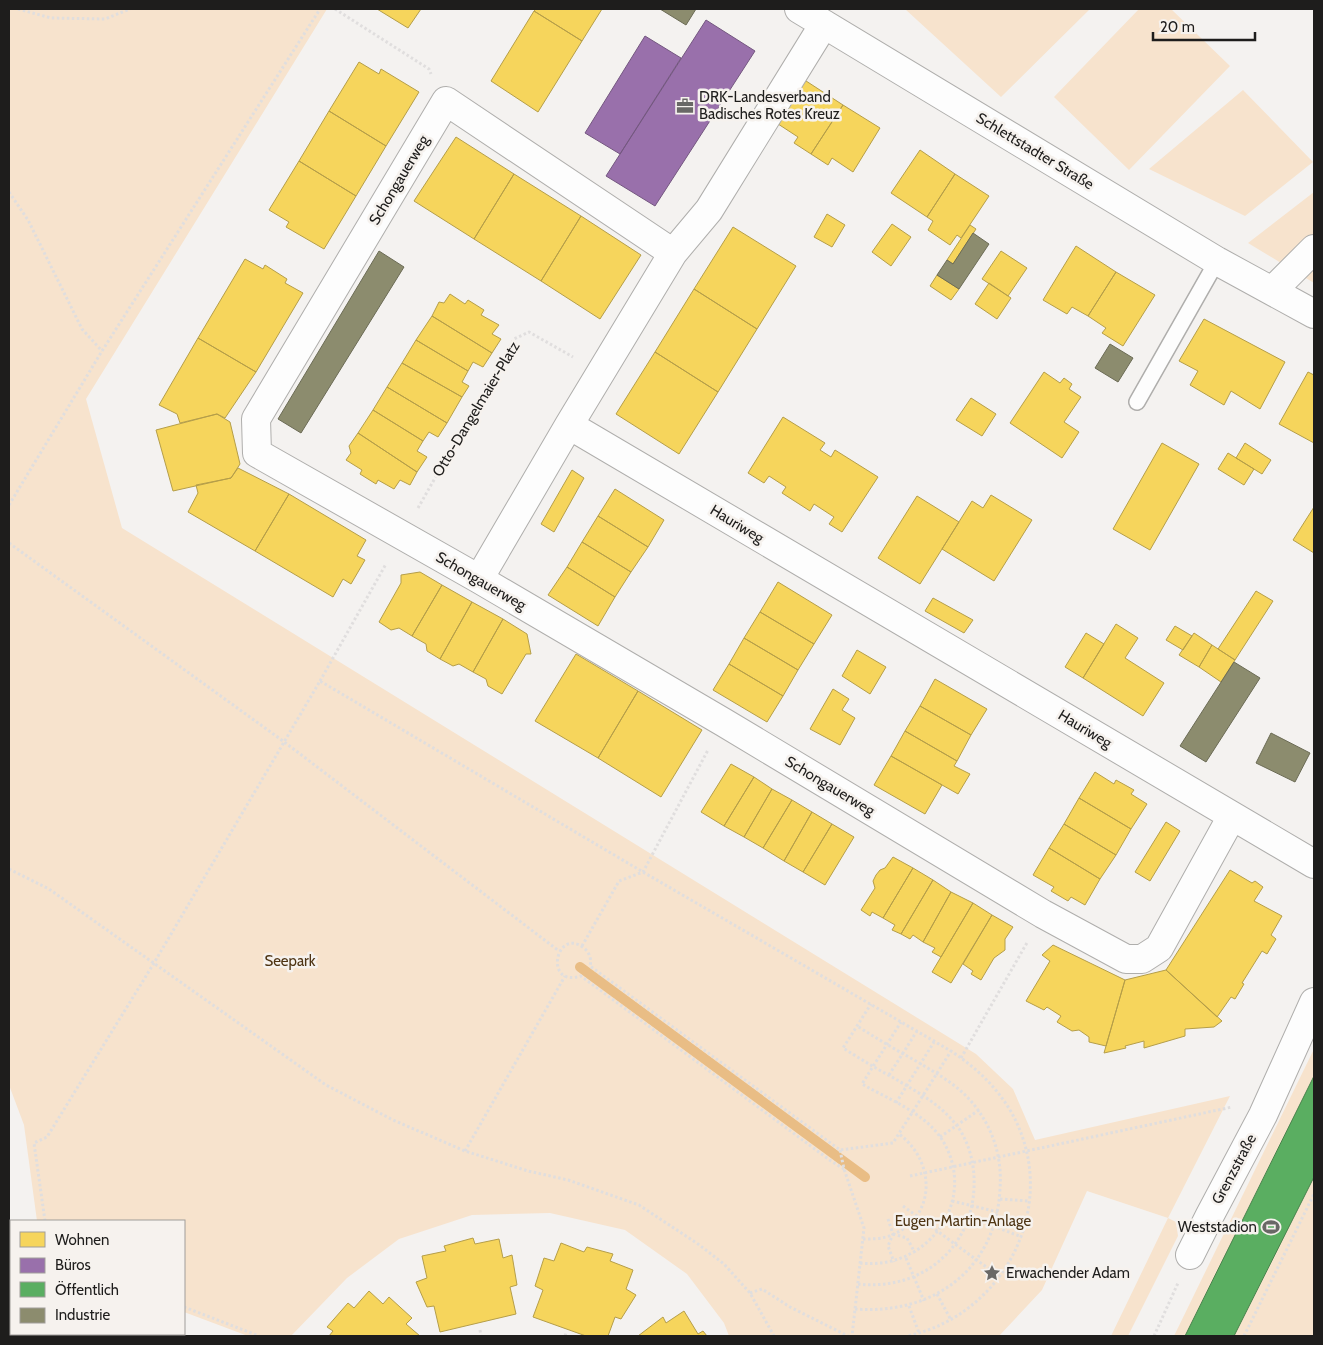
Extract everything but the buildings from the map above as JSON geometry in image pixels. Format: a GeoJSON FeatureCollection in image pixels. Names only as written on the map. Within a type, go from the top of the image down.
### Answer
{"type":"FeatureCollection","features":[{"type":"Feature","properties":{"kind":"street","name":"Schlettstadter Straße"},"geometry":{"type":"LineString","coordinates":[[799,9],[1217,261],[1314,314]]}},
{"type":"Feature","properties":{"kind":"street"},"geometry":{"type":"LineString","coordinates":[[479,579],[600,372],[673,253],[709,210],[824,24]]}},
{"type":"Feature","properties":{"kind":"street"},"geometry":{"type":"LineString","coordinates":[[446,101],[673,253]]}},
{"type":"Feature","properties":{"kind":"street","name":"Schongauerweg"},"geometry":{"type":"LineString","coordinates":[[446,101],[256,420],[257,453],[479,579],[723,722],[1043,914],[1126,959],[1142,959],[1159,948],[1232,816]]}},
{"type":"Feature","properties":{"kind":"street"},"geometry":{"type":"LineString","coordinates":[[1272,291],[1314,249]]}},
{"type":"Feature","properties":{"kind":"street","name":"Hauriweg"},"geometry":{"type":"LineString","coordinates":[[569,425],[1314,864]]}},
{"type":"Feature","properties":{"kind":"street","name":"Grenzstraße"},"geometry":{"type":"LineString","coordinates":[[1190,1255],[1263,1115],[1314,1002]]}},
{"type":"Feature","properties":{"kind":"lane"},"geometry":{"type":"LineString","coordinates":[[1137,402],[1217,261]]}},
{"type":"Feature","properties":{"kind":"path"},"geometry":{"type":"LineString","coordinates":[[18,9],[51,18],[105,19],[130,9]]}},
{"type":"Feature","properties":{"kind":"path"},"geometry":{"type":"LineString","coordinates":[[9,504],[102,351],[320,9]]}},
{"type":"Feature","properties":{"kind":"path"},"geometry":{"type":"LineString","coordinates":[[334,9],[429,69],[446,101]]}},
{"type":"Feature","properties":{"kind":"path"},"geometry":{"type":"LineString","coordinates":[[9,192],[28,220],[82,329],[102,351]]}},
{"type":"Feature","properties":{"kind":"path","name":"Otto-Dangelmaier-Platz"},"geometry":{"type":"LineString","coordinates":[[402,536],[514,339],[529,332],[600,372]]}},
{"type":"Feature","properties":{"kind":"path"},"geometry":{"type":"LineString","coordinates":[[45,1220],[34,1143],[47,1137],[154,963],[402,536]]}},
{"type":"Feature","properties":{"kind":"path"},"geometry":{"type":"LineString","coordinates":[[9,543],[283,741],[559,951]]}},
{"type":"Feature","properties":{"kind":"path"},"geometry":{"type":"LineString","coordinates":[[320,680],[643,872],[962,1058],[985,1078],[1003,1100],[1017,1125],[1026,1152],[1029,1168],[1029,1201],[1022,1237],[1000,1277],[982,1298],[952,1320],[919,1334],[907,1336]]}},
{"type":"Feature","properties":{"kind":"path"},"geometry":{"type":"LineString","coordinates":[[582,946],[619,881],[643,872],[723,722]]}},
{"type":"Feature","properties":{"kind":"path"},"geometry":{"type":"LineString","coordinates":[[9,869],[49,889],[326,1085],[393,1120],[466,1151],[528,1171],[568,1180],[639,1206],[724,1264],[750,1292],[774,1336]]}},
{"type":"Feature","properties":{"kind":"path"},"geometry":{"type":"LineString","coordinates":[[962,1058],[1043,914]]}},
{"type":"Feature","properties":{"kind":"path"},"geometry":{"type":"LineString","coordinates":[[750,1292],[762,1288],[790,1307],[850,1336],[864,1228],[840,1151],[590,966],[591,961],[588,952],[582,946],[574,944],[565,946],[559,951],[556,960],[559,970],[565,976],[570,978],[581,976],[823,1156],[844,1168]]}},
{"type":"Feature","properties":{"kind":"path"},"geometry":{"type":"LineString","coordinates":[[466,1151],[565,976]]}},
{"type":"Feature","properties":{"kind":"path"},"geometry":{"type":"LineString","coordinates":[[858,1284],[888,1284],[914,1276],[935,1265],[955,1244],[970,1218],[974,1178],[973,1162],[964,1139],[957,1126],[940,1108],[843,1048],[871,1004]]}},
{"type":"Feature","properties":{"kind":"path"},"geometry":{"type":"LineString","coordinates":[[860,1263],[894,1262],[915,1253],[925,1246],[938,1231],[948,1215],[952,1201],[954,1186],[952,1167],[940,1137],[929,1125],[913,1113],[862,1084],[901,1022]]}},
{"type":"Feature","properties":{"kind":"path"},"geometry":{"type":"LineString","coordinates":[[855,1309],[884,1310],[909,1306],[937,1294],[955,1281],[976,1260],[989,1238],[998,1212],[1001,1173],[997,1145],[979,1110],[959,1089],[857,1026]]}},
{"type":"Feature","properties":{"kind":"path"},"geometry":{"type":"LineString","coordinates":[[889,1076],[916,1032]]}},
{"type":"Feature","properties":{"kind":"path"},"geometry":{"type":"LineString","coordinates":[[896,1103],[934,1042]]}},
{"type":"Feature","properties":{"kind":"path"},"geometry":{"type":"LineString","coordinates":[[840,1151],[894,1143],[951,1052]]}},
{"type":"Feature","properties":{"kind":"path"},"geometry":{"type":"LineString","coordinates":[[910,1176],[1239,1106],[1263,1115]]}},
{"type":"Feature","properties":{"kind":"path"},"geometry":{"type":"LineString","coordinates":[[940,1137],[979,1110]]}},
{"type":"Feature","properties":{"kind":"path"},"geometry":{"type":"LineString","coordinates":[[863,1239],[880,1238],[894,1234],[916,1215],[926,1194],[926,1172],[918,1153],[908,1140],[899,1134]]}},
{"type":"Feature","properties":{"kind":"path"},"geometry":{"type":"LineString","coordinates":[[1244,1336],[1314,1194]]}},
{"type":"Feature","properties":{"kind":"path"},"geometry":{"type":"LineString","coordinates":[[1000,1199],[1029,1201]]}},
{"type":"Feature","properties":{"kind":"path"},"geometry":{"type":"LineString","coordinates":[[952,1201],[998,1212]]}},
{"type":"Feature","properties":{"kind":"path"},"geometry":{"type":"LineString","coordinates":[[903,1206],[1000,1277]]}},
{"type":"Feature","properties":{"kind":"path"},"geometry":{"type":"LineString","coordinates":[[888,1219],[894,1234],[888,1246],[894,1262]]}},
{"type":"Feature","properties":{"kind":"path"},"geometry":{"type":"LineString","coordinates":[[993,1226],[1022,1237]]}},
{"type":"Feature","properties":{"kind":"path"},"geometry":{"type":"LineString","coordinates":[[894,1234],[907,1238],[915,1253]]}},
{"type":"Feature","properties":{"kind":"path"},"geometry":{"type":"LineString","coordinates":[[1154,1336],[1190,1255]]}},
{"type":"Feature","properties":{"kind":"path"},"geometry":{"type":"LineString","coordinates":[[906,1258],[924,1300]]}},
{"type":"Feature","properties":{"kind":"path"},"geometry":{"type":"LineString","coordinates":[[937,1294],[952,1320]]}},
{"type":"Feature","properties":{"kind":"path"},"geometry":{"type":"LineString","coordinates":[[909,1306],[919,1334]]}},
{"type":"Feature","properties":{"kind":"path"},"geometry":{"type":"LineString","coordinates":[[185,1307],[259,1336]]}},
{"type":"Feature","properties":{"kind":"path"},"geometry":{"type":"LineString","coordinates":[[480,1330],[481,1336]]}},
{"type":"Feature","properties":{"kind":"green space","name":"Seepark"},"geometry":{"type":"Polygon","coordinates":[[[9,9],[327,9],[86,399],[122,528],[976,1054],[1013,1089],[1035,1140],[1230,1096],[1168,1218],[1087,1191],[1042,1290],[999,1336],[729,1336],[724,1323],[687,1274],[625,1230],[550,1213],[472,1215],[399,1239],[347,1278],[291,1336],[248,1336],[185,1312],[185,1220],[37,1220],[24,1125],[9,1085],[9,9]]]}},
{"type":"Feature","properties":{"kind":"green space"},"geometry":{"type":"Polygon","coordinates":[[[905,9],[1090,9],[1001,97],[905,9]]]}},
{"type":"Feature","properties":{"kind":"green space"},"geometry":{"type":"Polygon","coordinates":[[[1139,9],[1171,9],[1230,66],[1129,170],[1054,97],[1139,9]]]}},
{"type":"Feature","properties":{"kind":"green space"},"geometry":{"type":"Polygon","coordinates":[[[1243,90],[1313,162],[1245,216],[1149,169],[1243,90]]]}},
{"type":"Feature","properties":{"kind":"green space"},"geometry":{"type":"Polygon","coordinates":[[[1314,192],[1314,283],[1248,243],[1314,192]]]}},
{"type":"Feature","properties":{"kind":"green space","name":"Weststadion"},"geometry":{"type":"Polygon","coordinates":[[[1314,1049],[1314,1336],[1174,1336],[1314,1049]]]}},
{"type":"Feature","properties":{"kind":"green space"},"geometry":{"type":"Polygon","coordinates":[[[1168,1218],[1176,1222],[1178,1236],[1128,1336],[1111,1336],[1168,1218]]]}},
{"type":"Feature","properties":{"kind":"waterway"},"geometry":{"type":"LineString","coordinates":[[580,967],[865,1177]]}},
{"type":"Feature","properties":{"kind":"place","name":"DRK-Landesverband Badisches Rotes Kreuz"},"geometry":{"type":"Point","coordinates":[685,106]}},
{"type":"Feature","properties":{"kind":"place","name":"Weststadion"},"geometry":{"type":"Point","coordinates":[1271,1227]}},
{"type":"Feature","properties":{"kind":"place","name":"Erwachender Adam"},"geometry":{"type":"Point","coordinates":[992,1273]}},
{"type":"Feature","properties":{"kind":"park label","name":"Eugen-Martin-Anlage"},"geometry":{"type":"Point","coordinates":[963,1221]}}]}
